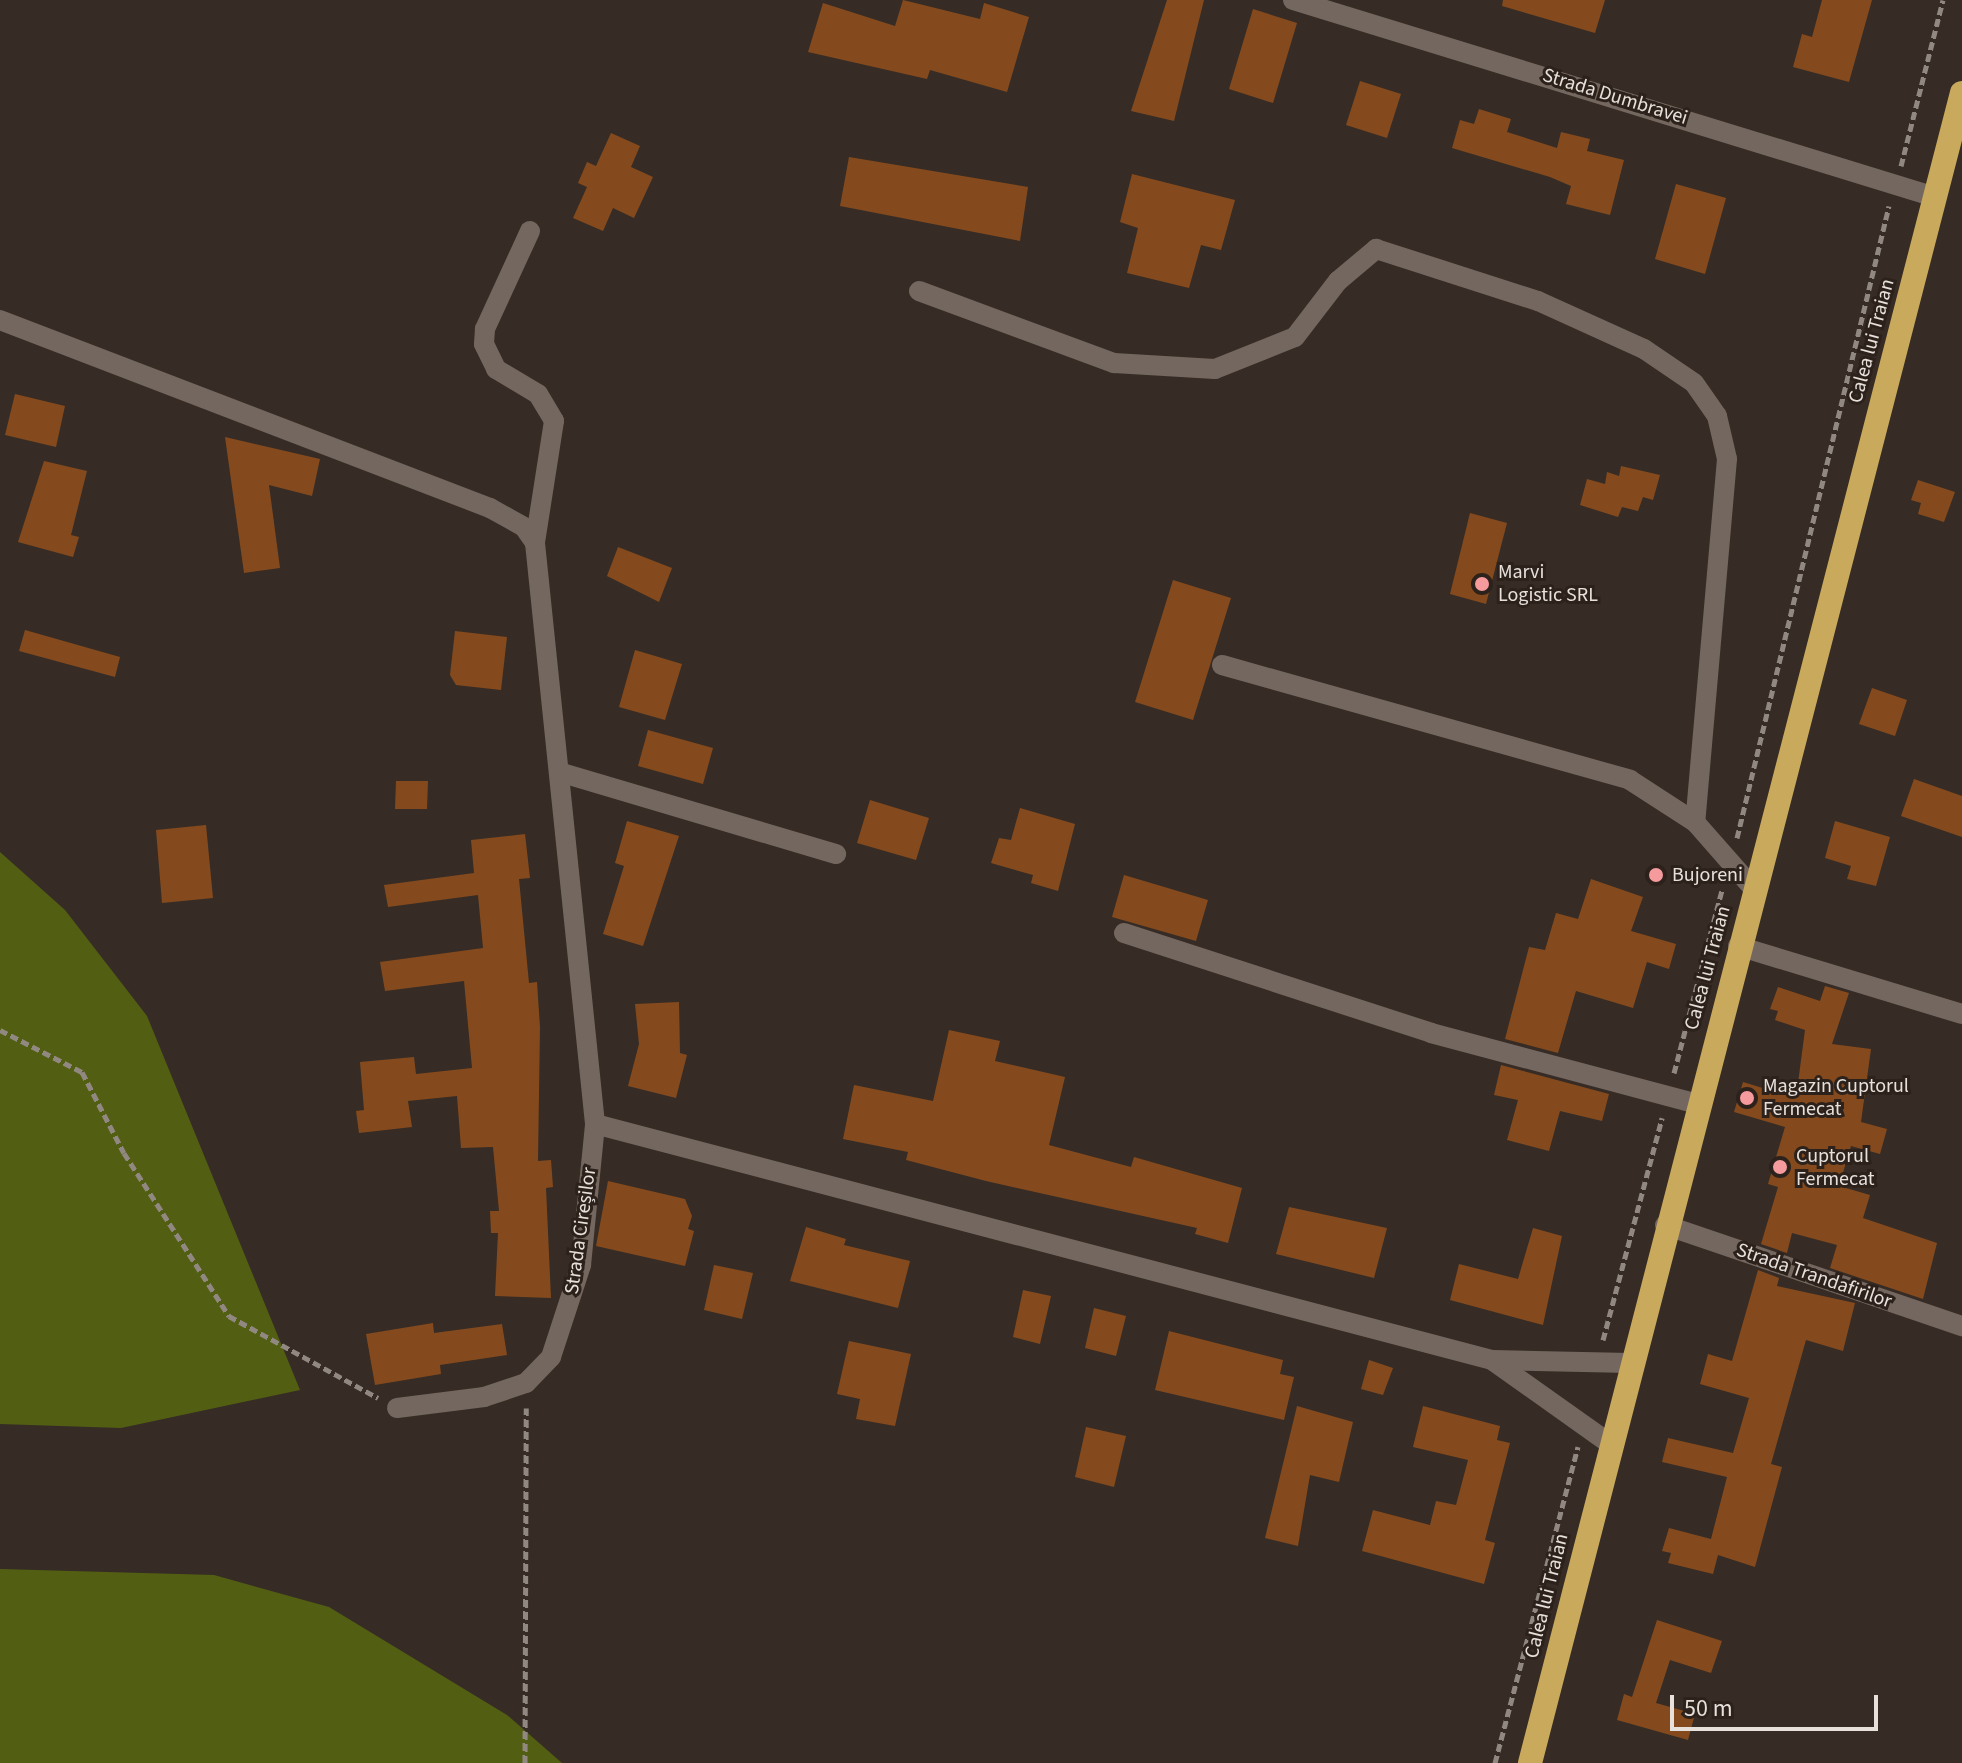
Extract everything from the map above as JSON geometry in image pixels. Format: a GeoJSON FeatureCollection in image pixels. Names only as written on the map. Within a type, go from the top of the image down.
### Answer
{"type":"FeatureCollection","features":[{"type":"Feature","properties":{"kind":"highway","name":"Calea lui Traian"},"geometry":{"type":"LineString","coordinates":[[1530,1763],[1665,1225],[1962,93]]}},
{"type":"Feature","properties":{"kind":"street","name":"Strada Dumbravei"},"geometry":{"type":"LineString","coordinates":[[1293,0],[1935,197]]}},
{"type":"Feature","properties":{"kind":"street","name":"Strada Cireșilor"},"geometry":{"type":"LineString","coordinates":[[397,1408],[484,1397],[526,1383],[551,1357],[568,1316],[581,1265],[595,1124],[535,543],[554,421],[538,394],[496,369],[484,344],[485,329],[530,231]]}},
{"type":"Feature","properties":{"kind":"street"},"geometry":{"type":"LineString","coordinates":[[919,291],[1114,363],[1215,369],[1295,337],[1338,281],[1376,249],[1538,301],[1644,349],[1694,383],[1717,416],[1727,459],[1695,822]]}},
{"type":"Feature","properties":{"kind":"street"},"geometry":{"type":"LineString","coordinates":[[0,320],[490,508],[524,527],[535,543]]}},
{"type":"Feature","properties":{"kind":"street"},"geometry":{"type":"LineString","coordinates":[[1222,665],[1598,766],[1695,822],[1753,888]]}},
{"type":"Feature","properties":{"kind":"street"},"geometry":{"type":"LineString","coordinates":[[559,772],[836,854]]}},
{"type":"Feature","properties":{"kind":"street"},"geometry":{"type":"LineString","coordinates":[[1124,933],[1431,1033],[1697,1104]]}},
{"type":"Feature","properties":{"kind":"street"},"geometry":{"type":"LineString","coordinates":[[1738,946],[1962,1014]]}},
{"type":"Feature","properties":{"kind":"street"},"geometry":{"type":"LineString","coordinates":[[595,1124],[1492,1360],[1630,1363]]}},
{"type":"Feature","properties":{"kind":"street","name":"Strada Trandafirilor"},"geometry":{"type":"LineString","coordinates":[[1665,1225],[1962,1326]]}},
{"type":"Feature","properties":{"kind":"street"},"geometry":{"type":"LineString","coordinates":[[1492,1360],[1610,1444]]}},
{"type":"Feature","properties":{"kind":"path"},"geometry":{"type":"LineString","coordinates":[[1875,257],[1943,0]]}},
{"type":"Feature","properties":{"kind":"path"},"geometry":{"type":"LineString","coordinates":[[0,1030],[82,1072],[124,1153],[229,1316],[397,1408]]}},
{"type":"Feature","properties":{"kind":"path"},"geometry":{"type":"LineString","coordinates":[[525,1763],[526,1383]]}},
{"type":"Feature","properties":{"kind":"path"},"geometry":{"type":"LineString","coordinates":[[1495,1763],[1574,1460]]}},
{"type":"Feature","properties":{"kind":"green space"},"geometry":{"type":"Polygon","coordinates":[[[0,852],[65,910],[147,1016],[300,1390],[121,1428],[0,1424],[0,852]]]}},
{"type":"Feature","properties":{"kind":"green space"},"geometry":{"type":"Polygon","coordinates":[[[0,1569],[214,1575],[329,1607],[507,1715],[562,1763],[0,1763],[0,1569]]]}},
{"type":"Feature","properties":{"kind":"building"},"geometry":{"type":"Polygon","coordinates":[[[903,0],[980,19],[984,3],[1029,17],[1007,92],[930,70],[927,79],[808,52],[823,3],[895,26],[903,0]]]}},
{"type":"Feature","properties":{"kind":"building"},"geometry":{"type":"Polygon","coordinates":[[[1167,0],[1204,0],[1174,121],[1131,111],[1167,0]]]}},
{"type":"Feature","properties":{"kind":"building"},"geometry":{"type":"Polygon","coordinates":[[[1503,0],[1605,0],[1595,33],[1502,6],[1503,0]]]}},
{"type":"Feature","properties":{"kind":"building"},"geometry":{"type":"Polygon","coordinates":[[[1822,0],[1872,0],[1849,82],[1793,67],[1802,34],[1812,37],[1822,0]]]}},
{"type":"Feature","properties":{"kind":"building"},"geometry":{"type":"Polygon","coordinates":[[[1253,9],[1297,23],[1273,103],[1229,89],[1253,9]]]}},
{"type":"Feature","properties":{"kind":"building"},"geometry":{"type":"Polygon","coordinates":[[[1360,81],[1401,94],[1387,138],[1346,125],[1360,81]]]}},
{"type":"Feature","properties":{"kind":"building"},"geometry":{"type":"Polygon","coordinates":[[[1479,109],[1511,119],[1507,132],[1557,148],[1561,132],[1590,139],[1587,151],[1624,160],[1610,215],[1566,204],[1571,186],[1550,177],[1452,148],[1460,120],[1474,124],[1479,109]]]}},
{"type":"Feature","properties":{"kind":"building"},"geometry":{"type":"Polygon","coordinates":[[[611,133],[640,146],[631,167],[653,177],[634,218],[613,208],[603,231],[573,218],[587,187],[578,183],[587,162],[596,166],[611,133]]]}},
{"type":"Feature","properties":{"kind":"building"},"geometry":{"type":"Polygon","coordinates":[[[849,157],[1028,187],[1020,241],[840,206],[849,157]]]}},
{"type":"Feature","properties":{"kind":"building"},"geometry":{"type":"Polygon","coordinates":[[[1132,174],[1235,200],[1221,250],[1201,245],[1189,288],[1127,273],[1138,228],[1120,222],[1132,174]]]}},
{"type":"Feature","properties":{"kind":"building"},"geometry":{"type":"Polygon","coordinates":[[[1676,184],[1726,198],[1705,274],[1655,259],[1676,184]]]}},
{"type":"Feature","properties":{"kind":"building"},"geometry":{"type":"Polygon","coordinates":[[[15,394],[65,406],[56,447],[5,435],[15,394]]]}},
{"type":"Feature","properties":{"kind":"building"},"geometry":{"type":"Polygon","coordinates":[[[225,437],[320,459],[312,496],[269,485],[280,568],[244,573],[225,437]]]}},
{"type":"Feature","properties":{"kind":"building"},"geometry":{"type":"Polygon","coordinates":[[[44,461],[87,471],[71,535],[79,537],[73,557],[18,542],[44,461]]]}},
{"type":"Feature","properties":{"kind":"building"},"geometry":{"type":"Polygon","coordinates":[[[1621,466],[1660,475],[1653,500],[1643,497],[1638,511],[1622,507],[1618,517],[1580,505],[1587,479],[1605,484],[1607,472],[1619,476],[1621,466]]]}},
{"type":"Feature","properties":{"kind":"building"},"geometry":{"type":"Polygon","coordinates":[[[1918,480],[1955,492],[1944,522],[1918,514],[1921,503],[1911,500],[1918,480]]]}},
{"type":"Feature","properties":{"kind":"building"},"geometry":{"type":"Polygon","coordinates":[[[1470,513],[1507,523],[1486,604],[1450,594],[1470,513]]]}},
{"type":"Feature","properties":{"kind":"building"},"geometry":{"type":"Polygon","coordinates":[[[618,547],[672,568],[659,602],[607,576],[618,547]]]}},
{"type":"Feature","properties":{"kind":"building"},"geometry":{"type":"Polygon","coordinates":[[[1173,580],[1231,598],[1193,720],[1135,702],[1173,580]]]}},
{"type":"Feature","properties":{"kind":"building"},"geometry":{"type":"Polygon","coordinates":[[[25,630],[120,657],[115,677],[19,651],[25,630]]]}},
{"type":"Feature","properties":{"kind":"building"},"geometry":{"type":"Polygon","coordinates":[[[455,631],[507,637],[501,690],[456,685],[450,675],[455,631]]]}},
{"type":"Feature","properties":{"kind":"building"},"geometry":{"type":"Polygon","coordinates":[[[635,650],[682,664],[665,720],[619,707],[635,650]]]}},
{"type":"Feature","properties":{"kind":"building"},"geometry":{"type":"Polygon","coordinates":[[[1872,688],[1907,700],[1895,736],[1859,724],[1872,688]]]}},
{"type":"Feature","properties":{"kind":"building"},"geometry":{"type":"Polygon","coordinates":[[[648,730],[713,748],[703,784],[638,766],[648,730]]]}},
{"type":"Feature","properties":{"kind":"building"},"geometry":{"type":"Polygon","coordinates":[[[1914,779],[1962,796],[1962,837],[1901,816],[1914,779]]]}},
{"type":"Feature","properties":{"kind":"building"},"geometry":{"type":"Polygon","coordinates":[[[396,781],[428,781],[427,809],[395,809],[396,781]]]}},
{"type":"Feature","properties":{"kind":"building"},"geometry":{"type":"Polygon","coordinates":[[[870,800],[929,818],[916,860],[857,843],[870,800]]]}},
{"type":"Feature","properties":{"kind":"building"},"geometry":{"type":"Polygon","coordinates":[[[1020,808],[1075,824],[1058,891],[1031,883],[1033,875],[991,863],[999,838],[1011,840],[1020,808]]]}},
{"type":"Feature","properties":{"kind":"building"},"geometry":{"type":"Polygon","coordinates":[[[627,821],[679,836],[643,946],[603,934],[624,866],[615,863],[627,821]]]}},
{"type":"Feature","properties":{"kind":"building"},"geometry":{"type":"Polygon","coordinates":[[[1835,821],[1890,837],[1876,886],[1847,879],[1851,866],[1825,858],[1835,821]]]}},
{"type":"Feature","properties":{"kind":"building"},"geometry":{"type":"Polygon","coordinates":[[[206,825],[213,898],[162,903],[156,830],[206,825]]]}},
{"type":"Feature","properties":{"kind":"building"},"geometry":{"type":"Polygon","coordinates":[[[525,834],[530,878],[519,879],[529,983],[537,982],[540,1027],[538,1161],[551,1160],[553,1187],[546,1188],[551,1298],[495,1296],[498,1233],[491,1233],[490,1211],[499,1211],[493,1147],[461,1148],[457,1096],[408,1101],[412,1127],[359,1133],[356,1111],[364,1110],[360,1062],[414,1057],[416,1074],[472,1068],[464,981],[385,991],[380,962],[483,948],[478,895],[388,907],[384,885],[474,873],[471,840],[525,834]]]}},
{"type":"Feature","properties":{"kind":"building"},"geometry":{"type":"Polygon","coordinates":[[[1124,875],[1208,900],[1196,941],[1112,917],[1124,875]]]}},
{"type":"Feature","properties":{"kind":"building"},"geometry":{"type":"Polygon","coordinates":[[[1591,879],[1643,897],[1631,931],[1676,944],[1669,969],[1647,962],[1633,1008],[1576,991],[1558,1053],[1505,1039],[1529,947],[1545,950],[1556,913],[1578,919],[1591,879]]]}},
{"type":"Feature","properties":{"kind":"building"},"geometry":{"type":"Polygon","coordinates":[[[1825,986],[1849,993],[1832,1044],[1871,1049],[1861,1122],[1887,1129],[1880,1154],[1851,1146],[1839,1186],[1870,1195],[1863,1218],[1937,1243],[1923,1299],[1830,1268],[1837,1245],[1792,1233],[1787,1253],[1761,1244],[1778,1187],[1768,1184],[1785,1127],[1734,1112],[1743,1082],[1796,1098],[1805,1030],[1775,1020],[1778,1011],[1770,1009],[1778,987],[1820,1001],[1825,986]]]}},
{"type":"Feature","properties":{"kind":"building"},"geometry":{"type":"Polygon","coordinates":[[[679,1002],[680,1053],[687,1055],[676,1098],[628,1086],[639,1044],[635,1004],[679,1002]]]}},
{"type":"Feature","properties":{"kind":"building"},"geometry":{"type":"Polygon","coordinates":[[[949,1030],[1000,1041],[995,1061],[1065,1077],[1049,1145],[1131,1167],[1134,1157],[1242,1188],[1228,1243],[1195,1234],[1197,1228],[986,1181],[906,1160],[908,1152],[843,1139],[854,1085],[933,1101],[949,1030]]]}},
{"type":"Feature","properties":{"kind":"building"},"geometry":{"type":"Polygon","coordinates":[[[1501,1065],[1609,1094],[1602,1121],[1560,1111],[1549,1151],[1507,1140],[1518,1100],[1494,1095],[1501,1065]]]}},
{"type":"Feature","properties":{"kind":"building"},"geometry":{"type":"Polygon","coordinates":[[[608,1181],[685,1199],[692,1216],[688,1229],[694,1231],[685,1266],[596,1246],[608,1181]]]}},
{"type":"Feature","properties":{"kind":"building"},"geometry":{"type":"Polygon","coordinates":[[[1289,1207],[1387,1228],[1374,1278],[1276,1254],[1289,1207]]]}},
{"type":"Feature","properties":{"kind":"building"},"geometry":{"type":"Polygon","coordinates":[[[806,1227],[846,1239],[844,1245],[910,1261],[898,1308],[790,1281],[806,1227]]]}},
{"type":"Feature","properties":{"kind":"building"},"geometry":{"type":"Polygon","coordinates":[[[1533,1228],[1562,1236],[1543,1325],[1450,1300],[1459,1264],[1518,1279],[1533,1228]]]}},
{"type":"Feature","properties":{"kind":"building"},"geometry":{"type":"Polygon","coordinates":[[[714,1265],[753,1273],[742,1319],[704,1310],[714,1265]]]}},
{"type":"Feature","properties":{"kind":"building"},"geometry":{"type":"Polygon","coordinates":[[[1758,1270],[1779,1278],[1777,1286],[1855,1303],[1843,1351],[1806,1340],[1771,1464],[1782,1467],[1755,1567],[1718,1555],[1713,1574],[1668,1563],[1671,1553],[1662,1551],[1669,1528],[1711,1539],[1727,1477],[1662,1462],[1668,1438],[1733,1453],[1749,1398],[1700,1384],[1708,1354],[1732,1361],[1758,1270]]]}},
{"type":"Feature","properties":{"kind":"building"},"geometry":{"type":"Polygon","coordinates":[[[1023,1290],[1051,1296],[1040,1344],[1013,1337],[1023,1290]]]}},
{"type":"Feature","properties":{"kind":"building"},"geometry":{"type":"Polygon","coordinates":[[[1094,1308],[1126,1316],[1116,1356],[1085,1348],[1094,1308]]]}},
{"type":"Feature","properties":{"kind":"building"},"geometry":{"type":"Polygon","coordinates":[[[433,1323],[434,1333],[502,1324],[507,1355],[440,1365],[441,1374],[375,1385],[366,1334],[433,1323]]]}},
{"type":"Feature","properties":{"kind":"building"},"geometry":{"type":"Polygon","coordinates":[[[1169,1331],[1283,1360],[1280,1374],[1294,1377],[1284,1420],[1155,1390],[1169,1331]]]}},
{"type":"Feature","properties":{"kind":"building"},"geometry":{"type":"Polygon","coordinates":[[[849,1341],[911,1354],[895,1426],[856,1419],[860,1399],[837,1394],[849,1341]]]}},
{"type":"Feature","properties":{"kind":"building"},"geometry":{"type":"Polygon","coordinates":[[[1369,1360],[1393,1368],[1383,1395],[1361,1389],[1369,1360]]]}},
{"type":"Feature","properties":{"kind":"building"},"geometry":{"type":"Polygon","coordinates":[[[1297,1406],[1353,1422],[1339,1482],[1310,1475],[1298,1546],[1265,1538],[1297,1406]]]}},
{"type":"Feature","properties":{"kind":"building"},"geometry":{"type":"Polygon","coordinates":[[[1423,1406],[1500,1426],[1497,1440],[1510,1443],[1485,1540],[1495,1543],[1484,1584],[1362,1551],[1373,1510],[1430,1525],[1436,1501],[1456,1505],[1468,1460],[1413,1447],[1423,1406]]]}},
{"type":"Feature","properties":{"kind":"building"},"geometry":{"type":"Polygon","coordinates":[[[1086,1427],[1126,1436],[1114,1487],[1075,1477],[1086,1427]]]}},
{"type":"Feature","properties":{"kind":"building"},"geometry":{"type":"Polygon","coordinates":[[[1657,1620],[1722,1641],[1711,1673],[1670,1660],[1656,1703],[1695,1714],[1688,1740],[1617,1720],[1624,1694],[1632,1697],[1657,1620]]]}},
{"type":"Feature","properties":{"kind":"place","name":"Marvi Logistic SRL"},"geometry":{"type":"Point","coordinates":[1482,584]}},
{"type":"Feature","properties":{"kind":"place","name":"Bujoreni"},"geometry":{"type":"Point","coordinates":[1656,875]}},
{"type":"Feature","properties":{"kind":"place","name":"Magazin Cuptorul Fermecat"},"geometry":{"type":"Point","coordinates":[1747,1098]}},
{"type":"Feature","properties":{"kind":"place","name":"Cuptorul Fermecat"},"geometry":{"type":"Point","coordinates":[1780,1167]}}]}
